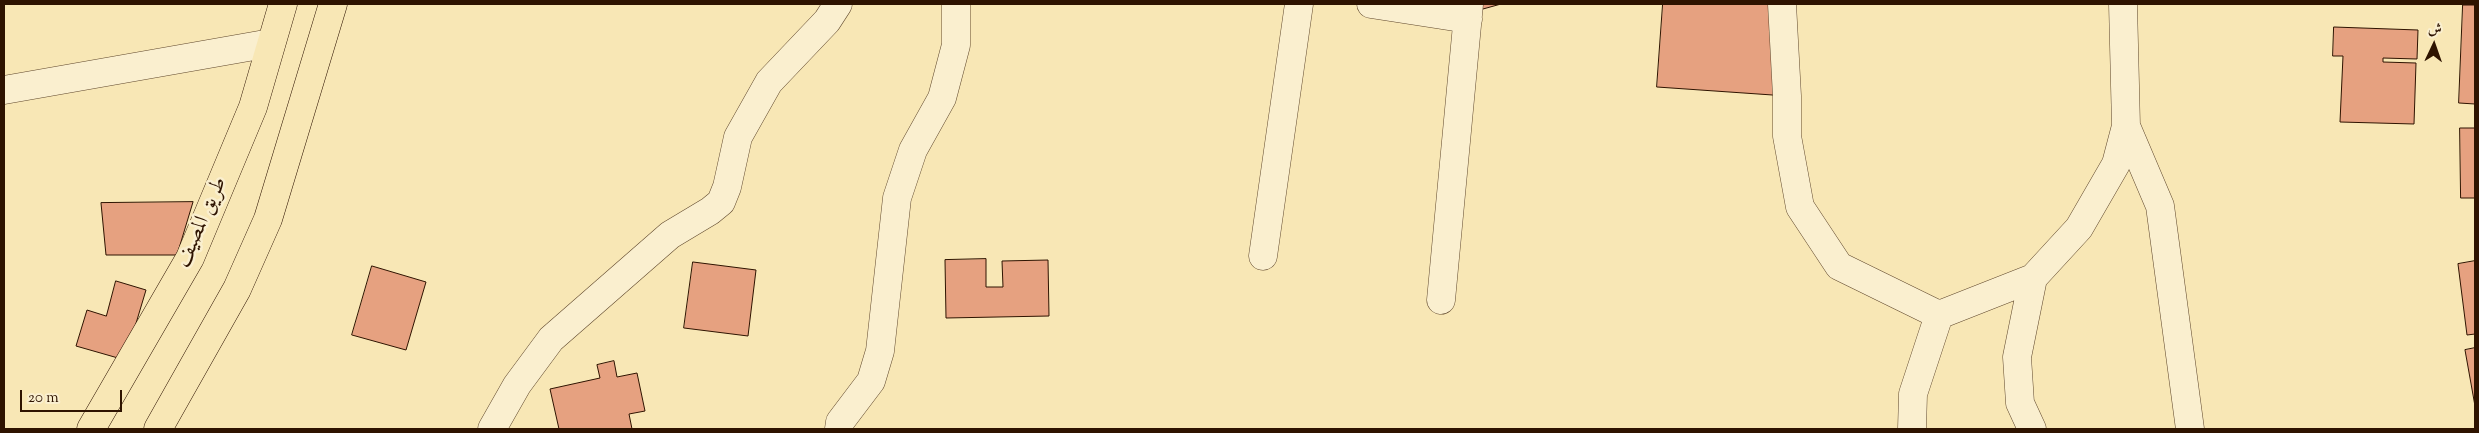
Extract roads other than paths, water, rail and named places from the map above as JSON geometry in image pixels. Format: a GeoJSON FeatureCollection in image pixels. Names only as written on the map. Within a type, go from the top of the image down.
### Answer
{"type":"FeatureCollection","features":[{"type":"Feature","properties":{"kind":"main road","name":"طريق المصيف"},"geometry":{"type":"LineString","coordinates":[[91,429],[190,258],[253,108],[283,4]]}},
{"type":"Feature","properties":{"kind":"main road"},"geometry":{"type":"LineString","coordinates":[[158,429],[237,289],[268,219],[337,9]]}},
{"type":"Feature","properties":{"kind":"street"},"geometry":{"type":"LineString","coordinates":[[492,429],[517,385],[551,339],[663,240],[721,202],[727,186],[738,137],[769,82],[827,21],[838,4]]}},
{"type":"Feature","properties":{"kind":"street"},"geometry":{"type":"LineString","coordinates":[[838,429],[840,422],[871,381],[880,351],[897,198],[913,150],[942,98],[956,45],[956,4]]}},
{"type":"Feature","properties":{"kind":"street"},"geometry":{"type":"LineString","coordinates":[[1263,256],[1299,4]]}},
{"type":"Feature","properties":{"kind":"street"},"geometry":{"type":"LineString","coordinates":[[1370,4],[1468,12],[1441,300]]}},
{"type":"Feature","properties":{"kind":"street"},"geometry":{"type":"LineString","coordinates":[[1782,4],[1787,96],[1787,136],[1800,207],[1839,266],[1939,314],[2033,278],[2079,228],[2116,164],[2126,126],[2123,4]]}},
{"type":"Feature","properties":{"kind":"street"},"geometry":{"type":"LineString","coordinates":[[4,90],[271,44]]}},
{"type":"Feature","properties":{"kind":"street"},"geometry":{"type":"LineString","coordinates":[[2126,126],[2160,206],[2190,429]]}},
{"type":"Feature","properties":{"kind":"street"},"geometry":{"type":"LineString","coordinates":[[2032,429],[2020,403],[2017,357],[2033,278]]}},
{"type":"Feature","properties":{"kind":"street"},"geometry":{"type":"LineString","coordinates":[[1912,429],[1913,394],[1939,314]]}}]}
